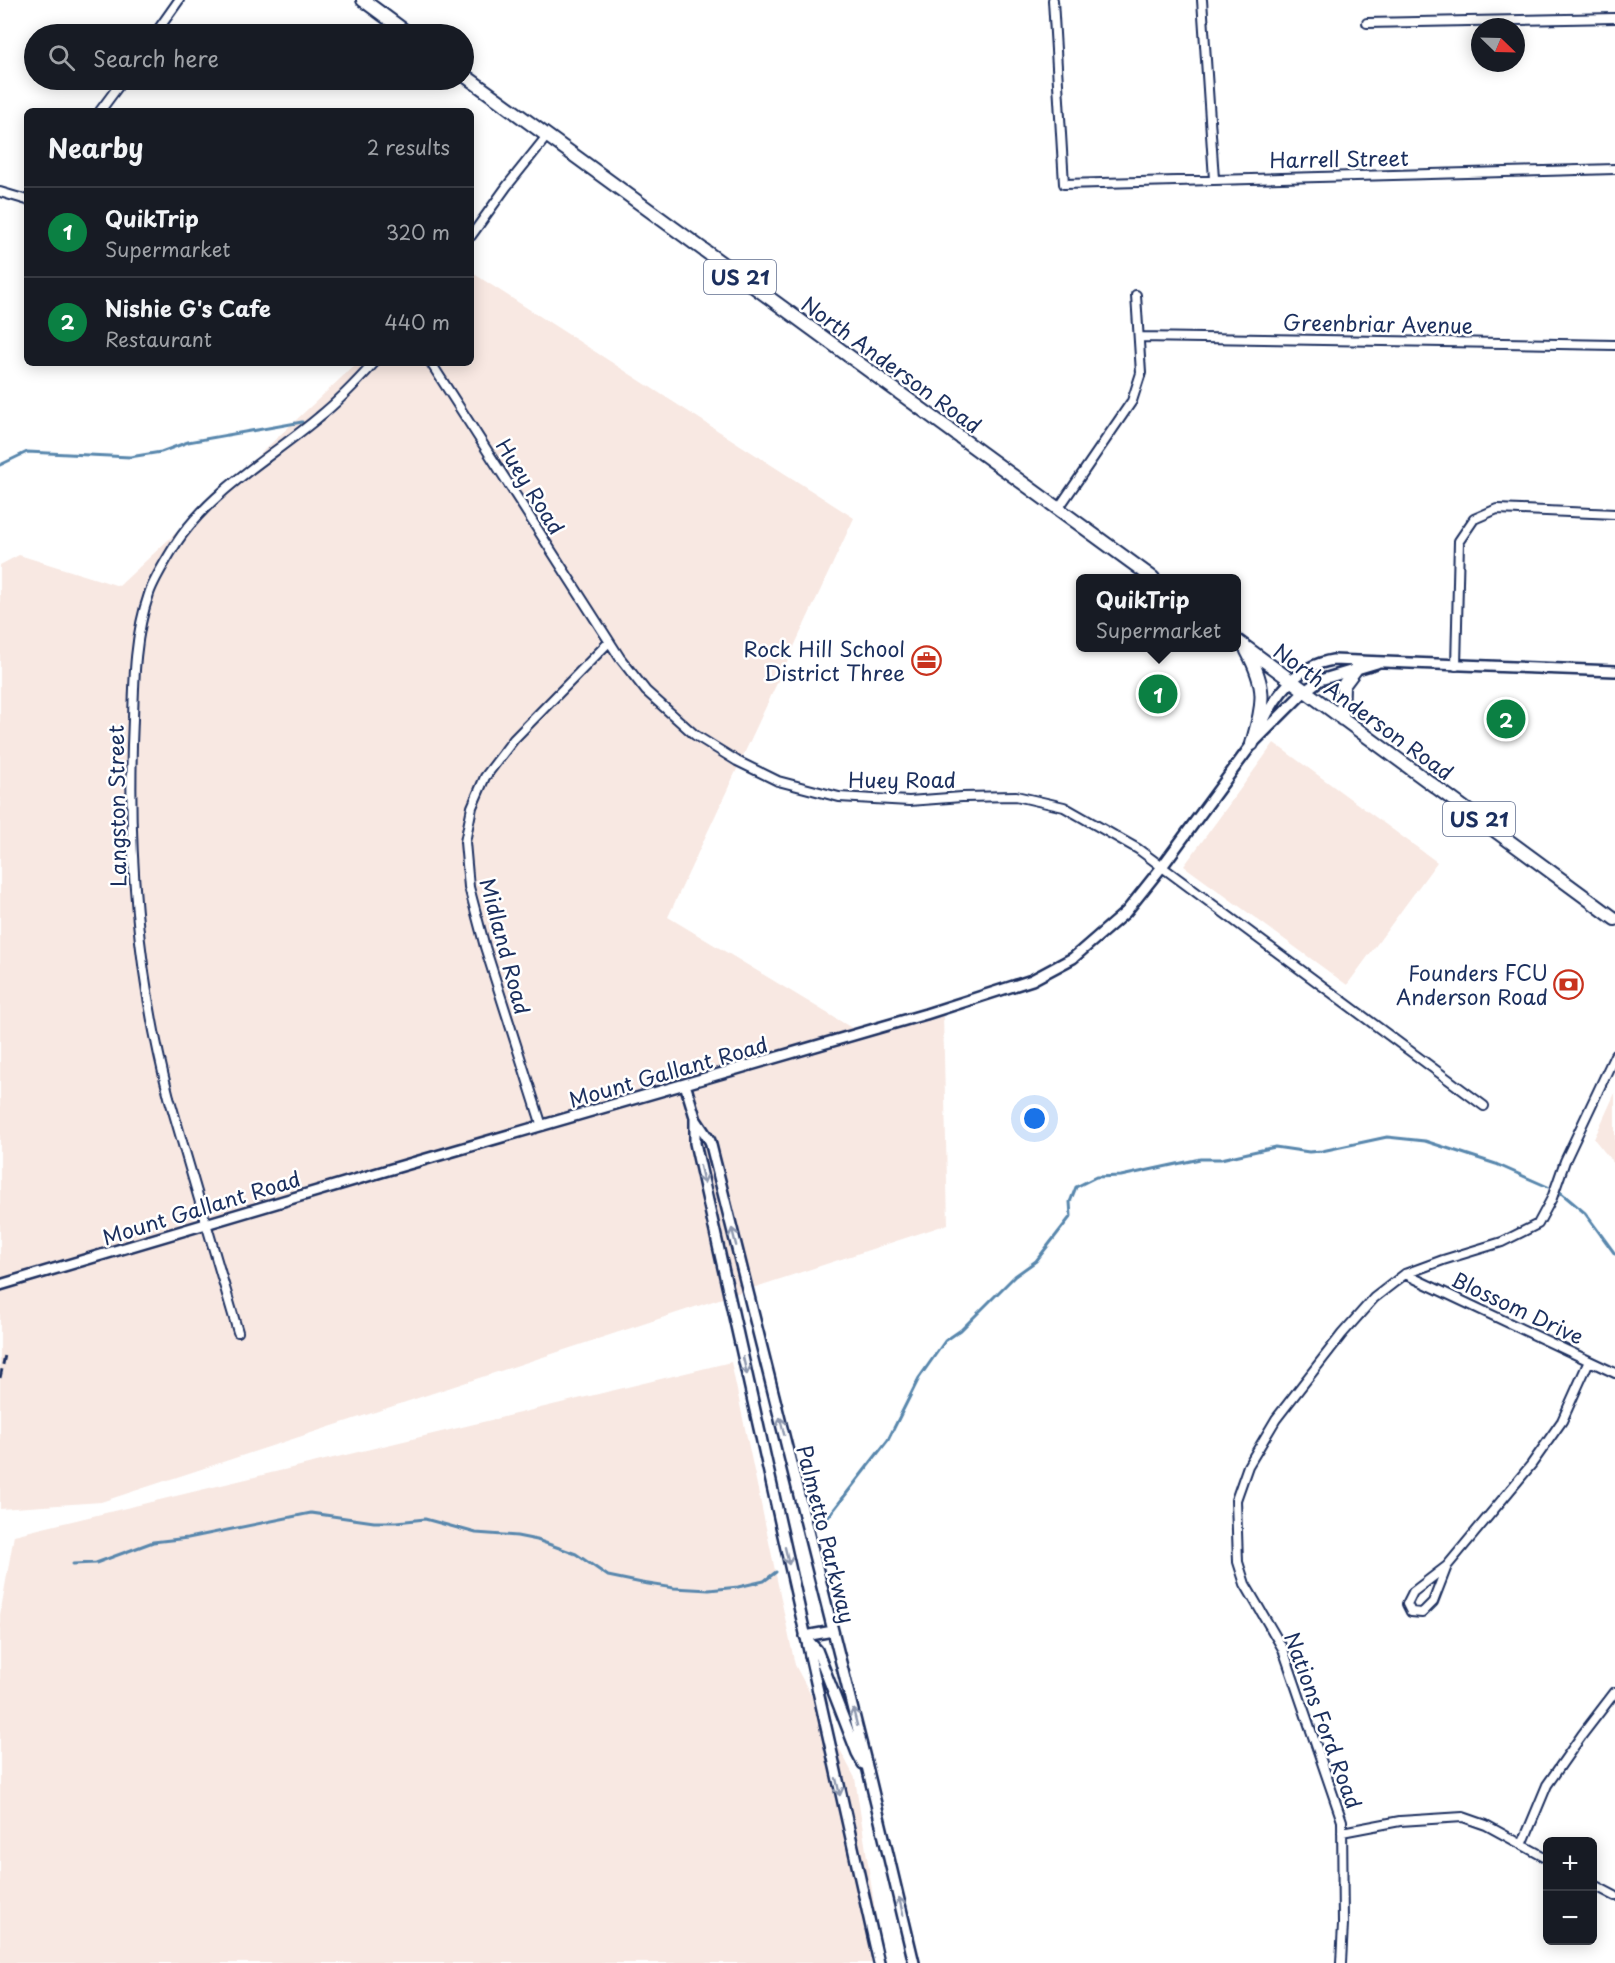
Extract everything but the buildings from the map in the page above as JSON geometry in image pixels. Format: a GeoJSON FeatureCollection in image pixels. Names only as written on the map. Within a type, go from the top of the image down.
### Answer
{"type":"FeatureCollection","features":[{"type":"Feature","properties":{"kind":"main road"},"geometry":{"type":"LineString","coordinates":[[363,0],[395,24]]}},
{"type":"Feature","properties":{"kind":"main road","name":"North Anderson Road"},"geometry":{"type":"LineString","coordinates":[[474,82],[1146,574]]}},
{"type":"Feature","properties":{"kind":"main road"},"geometry":{"type":"LineString","coordinates":[[1241,644],[1256,667],[1263,696],[1262,709],[1252,744]]}},
{"type":"Feature","properties":{"kind":"main road","name":"North Anderson Road"},"geometry":{"type":"LineString","coordinates":[[1241,644],[1615,919]]}},
{"type":"Feature","properties":{"kind":"main road"},"geometry":{"type":"LineString","coordinates":[[1342,718],[1343,686],[1355,670]]}},
{"type":"Feature","properties":{"kind":"street"},"geometry":{"type":"LineString","coordinates":[[161,24],[179,0]]}},
{"type":"Feature","properties":{"kind":"street","name":"Harrell Street"},"geometry":{"type":"LineString","coordinates":[[1053,0],[1064,184],[1615,169]]}},
{"type":"Feature","properties":{"kind":"street"},"geometry":{"type":"LineString","coordinates":[[1202,0],[1214,179]]}},
{"type":"Feature","properties":{"kind":"street"},"geometry":{"type":"LineString","coordinates":[[1367,23],[1615,18]]}},
{"type":"Feature","properties":{"kind":"street"},"geometry":{"type":"LineString","coordinates":[[102,108],[116,90]]}},
{"type":"Feature","properties":{"kind":"street"},"geometry":{"type":"LineString","coordinates":[[474,232],[547,136]]}},
{"type":"Feature","properties":{"kind":"street"},"geometry":{"type":"LineString","coordinates":[[0,192],[24,199]]}},
{"type":"Feature","properties":{"kind":"street"},"geometry":{"type":"LineString","coordinates":[[1058,509],[1132,401],[1141,373],[1136,295]]}},
{"type":"Feature","properties":{"kind":"street","name":"Greenbriar Avenue"},"geometry":{"type":"LineString","coordinates":[[1140,337],[1615,345]]}},
{"type":"Feature","properties":{"kind":"street","name":"Langston Street"},"geometry":{"type":"LineString","coordinates":[[238,1332],[205,1224],[161,1064],[146,984],[136,909],[131,767],[134,682],[140,630],[149,592],[181,536],[202,512],[249,470],[319,418],[357,383],[371,366]]}},
{"type":"Feature","properties":{"kind":"street","name":"Huey Road"},"geometry":{"type":"LineString","coordinates":[[433,366],[609,642],[646,692],[687,728],[737,761],[778,781],[839,797],[909,801],[1016,796],[1064,807],[1138,849],[1484,1106]]}},
{"type":"Feature","properties":{"kind":"street"},"geometry":{"type":"LineString","coordinates":[[1456,666],[1459,541],[1474,519],[1497,509],[1615,514]]}},
{"type":"Feature","properties":{"kind":"street","name":"Midland Road"},"geometry":{"type":"LineString","coordinates":[[542,1126],[485,947],[469,887],[465,842],[472,807],[485,777],[514,739],[609,642]]}},
{"type":"Feature","properties":{"kind":"street","name":"Mount Gallant Road"},"geometry":{"type":"LineString","coordinates":[[1252,744],[1268,710],[1291,680],[1305,669],[1323,661],[1615,671]]}},
{"type":"Feature","properties":{"kind":"street","name":"Mount Gallant Road"},"geometry":{"type":"LineString","coordinates":[[0,1286],[205,1224],[914,1018],[1032,980],[1074,958],[1126,912],[1252,744],[1305,691],[1320,680],[1377,663]]}},
{"type":"Feature","properties":{"kind":"street","name":"Nations Ford Road"},"geometry":{"type":"LineString","coordinates":[[1341,1963],[1342,1821],[1283,1649],[1245,1584],[1238,1562],[1236,1500],[1248,1466],[1276,1419],[1374,1298],[1405,1274],[1502,1242],[1538,1224],[1552,1198],[1565,1161],[1615,1055]]}},
{"type":"Feature","properties":{"kind":"street","name":"Palmetto Parkway"},"geometry":{"type":"LineString","coordinates":[[685,1084],[695,1118],[695,1143],[879,1963]]}},
{"type":"Feature","properties":{"kind":"street","name":"Palmetto Parkway"},"geometry":{"type":"LineString","coordinates":[[695,1118],[710,1141],[914,1963]]}},
{"type":"Feature","properties":{"kind":"street","name":"Blossom Drive"},"geometry":{"type":"LineString","coordinates":[[1405,1274],[1615,1373]]}},
{"type":"Feature","properties":{"kind":"street"},"geometry":{"type":"LineString","coordinates":[[1447,1566],[1433,1602],[1422,1613],[1412,1612],[1407,1604],[1413,1592],[1447,1566],[1531,1465],[1562,1421],[1589,1361]]}},
{"type":"Feature","properties":{"kind":"street"},"geometry":{"type":"LineString","coordinates":[[805,1636],[832,1631]]}},
{"type":"Feature","properties":{"kind":"street"},"geometry":{"type":"LineString","coordinates":[[805,1636],[817,1650],[857,1753],[868,1772]]}},
{"type":"Feature","properties":{"kind":"street"},"geometry":{"type":"LineString","coordinates":[[1522,1845],[1547,1785],[1615,1692]]}},
{"type":"Feature","properties":{"kind":"street"},"geometry":{"type":"LineString","coordinates":[[1342,1832],[1400,1821],[1463,1817],[1486,1824],[1543,1856]]}},
{"type":"Feature","properties":{"kind":"street"},"geometry":{"type":"LineString","coordinates":[[1597,1886],[1615,1896]]}},
{"type":"Feature","properties":{"kind":"shaded area"},"geometry":{"type":"Polygon","coordinates":[[[474,274],[854,518],[668,917],[865,1036],[943,1015],[948,1224],[101,1502],[0,1509],[0,565],[19,555],[119,586],[354,366],[474,366],[474,274]]]}},
{"type":"Feature","properties":{"kind":"shaded area"},"geometry":{"type":"Polygon","coordinates":[[[1274,743],[1437,862],[1347,985],[1184,866],[1274,743]]]}},
{"type":"Feature","properties":{"kind":"shaded area"},"geometry":{"type":"Polygon","coordinates":[[[1615,1093],[1615,1165],[1594,1139],[1615,1093]]]}},
{"type":"Feature","properties":{"kind":"shaded area"},"geometry":{"type":"Polygon","coordinates":[[[731,1362],[795,1665],[855,1778],[883,1963],[0,1963],[0,1615],[14,1535],[731,1362]]]}},
{"type":"Feature","properties":{"kind":"waterway"},"geometry":{"type":"LineString","coordinates":[[0,465],[27,452],[130,457],[161,452],[188,442],[302,422]]}},
{"type":"Feature","properties":{"kind":"waterway"},"geometry":{"type":"LineString","coordinates":[[822,1525],[888,1440],[919,1378],[945,1341],[961,1330],[1015,1276],[1036,1261],[1071,1216],[1070,1202],[1076,1187],[1096,1177],[1121,1176],[1200,1159],[1221,1159],[1275,1147],[1309,1152],[1322,1151],[1387,1137],[1425,1141],[1496,1164],[1548,1187]]}},
{"type":"Feature","properties":{"kind":"waterway"},"geometry":{"type":"LineString","coordinates":[[1560,1192],[1585,1213],[1615,1254]]}},
{"type":"Feature","properties":{"kind":"waterway"},"geometry":{"type":"LineString","coordinates":[[73,1564],[96,1563],[153,1542],[188,1538],[311,1513],[374,1522],[425,1519],[476,1533],[537,1540],[576,1554],[608,1576],[674,1588],[709,1590],[738,1587],[764,1581],[776,1572]]}},
{"type":"Feature","properties":{"kind":"railway"},"geometry":{"type":"LineString","coordinates":[[0,1378],[5,1355]]}},
{"type":"Feature","properties":{"kind":"place","name":"Rock Hill School District Three"},"geometry":{"type":"Point","coordinates":[926,660]}},
{"type":"Feature","properties":{"kind":"place","name":"QuikTrip"},"geometry":{"type":"Point","coordinates":[1158,694]}},
{"type":"Feature","properties":{"kind":"place","name":"Nishie G's Cafe"},"geometry":{"type":"Point","coordinates":[1506,719]}},
{"type":"Feature","properties":{"kind":"place","name":"Founders FCU Anderson Road"},"geometry":{"type":"Point","coordinates":[1569,984]}}]}
